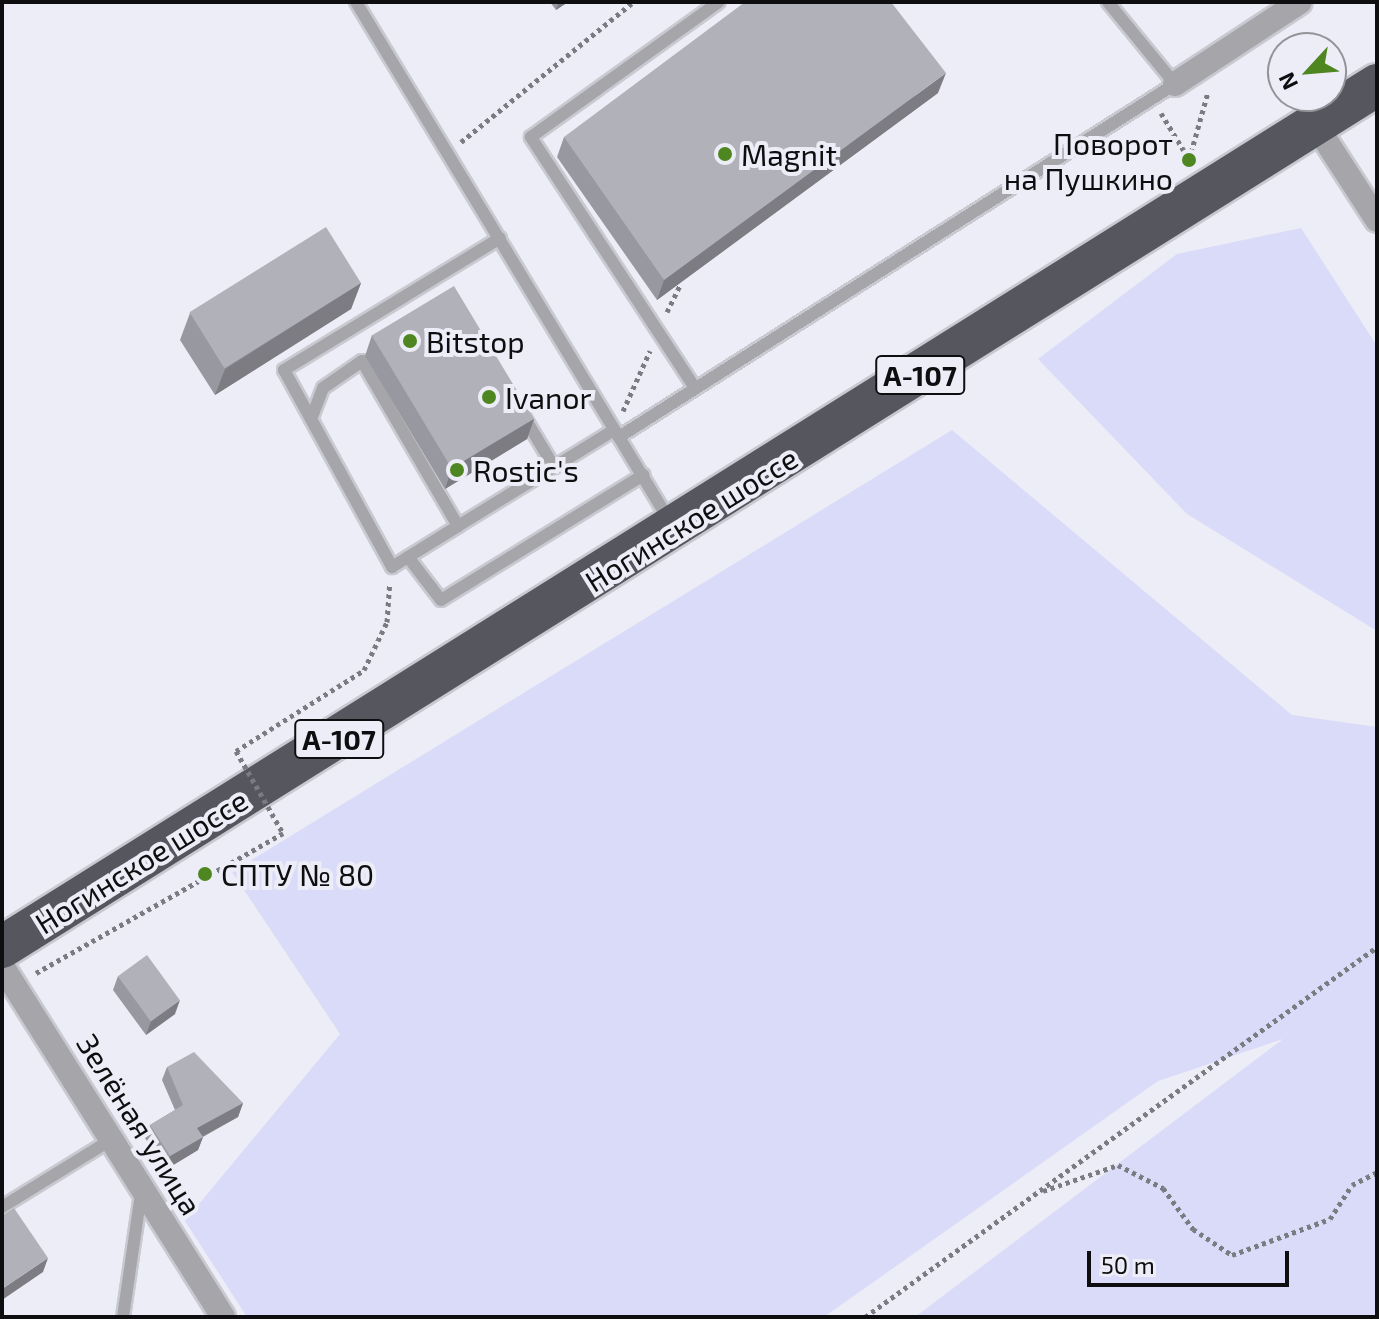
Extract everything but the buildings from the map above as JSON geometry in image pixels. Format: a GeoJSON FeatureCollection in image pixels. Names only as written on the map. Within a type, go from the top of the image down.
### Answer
{"type":"FeatureCollection","features":[{"type":"Feature","properties":{"kind":"highway","name":"Ногинское шоссе"},"geometry":{"type":"LineString","coordinates":[[6,966],[675,530],[1377,85]]}},
{"type":"Feature","properties":{"kind":"street"},"geometry":{"type":"LineString","coordinates":[[1175,84],[1300,2]]}},
{"type":"Feature","properties":{"kind":"street"},"geometry":{"type":"LineString","coordinates":[[1315,124],[1377,220]]}},
{"type":"Feature","properties":{"kind":"street","name":"Зелёная улица"},"geometry":{"type":"LineString","coordinates":[[6,966],[223,1317]]}},
{"type":"Feature","properties":{"kind":"lane"},"geometry":{"type":"LineString","coordinates":[[356,2],[675,530]]}},
{"type":"Feature","properties":{"kind":"lane"},"geometry":{"type":"LineString","coordinates":[[695,388],[531,137],[719,2]]}},
{"type":"Feature","properties":{"kind":"lane"},"geometry":{"type":"LineString","coordinates":[[500,238],[284,370],[392,567],[554,467],[695,388],[1175,84],[1108,2]]}},
{"type":"Feature","properties":{"kind":"lane"},"geometry":{"type":"LineString","coordinates":[[438,275],[446,288]]}},
{"type":"Feature","properties":{"kind":"lane"},"geometry":{"type":"LineString","coordinates":[[311,419],[323,388],[362,361],[458,526]]}},
{"type":"Feature","properties":{"kind":"lane"},"geometry":{"type":"LineString","coordinates":[[515,403],[554,467]]}},
{"type":"Feature","properties":{"kind":"lane"},"geometry":{"type":"LineString","coordinates":[[408,557],[441,600],[643,475]]}},
{"type":"Feature","properties":{"kind":"lane"},"geometry":{"type":"LineString","coordinates":[[2,1207],[112,1139]]}},
{"type":"Feature","properties":{"kind":"lane"},"geometry":{"type":"LineString","coordinates":[[123,1317],[142,1186]]}},
{"type":"Feature","properties":{"kind":"path"},"geometry":{"type":"LineString","coordinates":[[450,155],[633,2]]}},
{"type":"Feature","properties":{"kind":"path"},"geometry":{"type":"LineString","coordinates":[[1152,98],[1189,160],[1218,55]]}},
{"type":"Feature","properties":{"kind":"path"},"geometry":{"type":"LineString","coordinates":[[617,433],[681,283]]}},
{"type":"Feature","properties":{"kind":"path"},"geometry":{"type":"LineString","coordinates":[[6,966],[283,833],[236,751],[364,670],[387,622],[392,567]]}},
{"type":"Feature","properties":{"kind":"path"},"geometry":{"type":"LineString","coordinates":[[865,1317],[1377,947]]}},
{"type":"Feature","properties":{"kind":"path"},"geometry":{"type":"LineString","coordinates":[[1034,1194],[1118,1165],[1163,1188],[1193,1229],[1232,1255],[1330,1219],[1352,1185],[1377,1172]]}},
{"type":"Feature","properties":{"kind":"shaded area"},"geometry":{"type":"Polygon","coordinates":[[[1301,228],[1377,346],[1377,631],[1187,514],[1038,359],[1177,254],[1301,228]]]}},
{"type":"Feature","properties":{"kind":"shaded area"},"geometry":{"type":"Polygon","coordinates":[[[952,430],[1292,715],[1377,727],[1377,1317],[915,1317],[1283,1039],[1158,1081],[824,1317],[247,1317],[185,1221],[340,1034],[232,872],[952,430]]]}},
{"type":"Feature","properties":{"kind":"place","name":"Magnit"},"geometry":{"type":"Point","coordinates":[725,154]}},
{"type":"Feature","properties":{"kind":"place","name":"Поворот на Пушкино"},"geometry":{"type":"Point","coordinates":[1189,160]}},
{"type":"Feature","properties":{"kind":"place","name":"Bitstop"},"geometry":{"type":"Point","coordinates":[410,341]}},
{"type":"Feature","properties":{"kind":"place","name":"Ivanor"},"geometry":{"type":"Point","coordinates":[489,397]}},
{"type":"Feature","properties":{"kind":"place","name":"Rostic's"},"geometry":{"type":"Point","coordinates":[457,470]}},
{"type":"Feature","properties":{"kind":"place","name":"СПТУ № 80"},"geometry":{"type":"Point","coordinates":[205,874]}}]}
